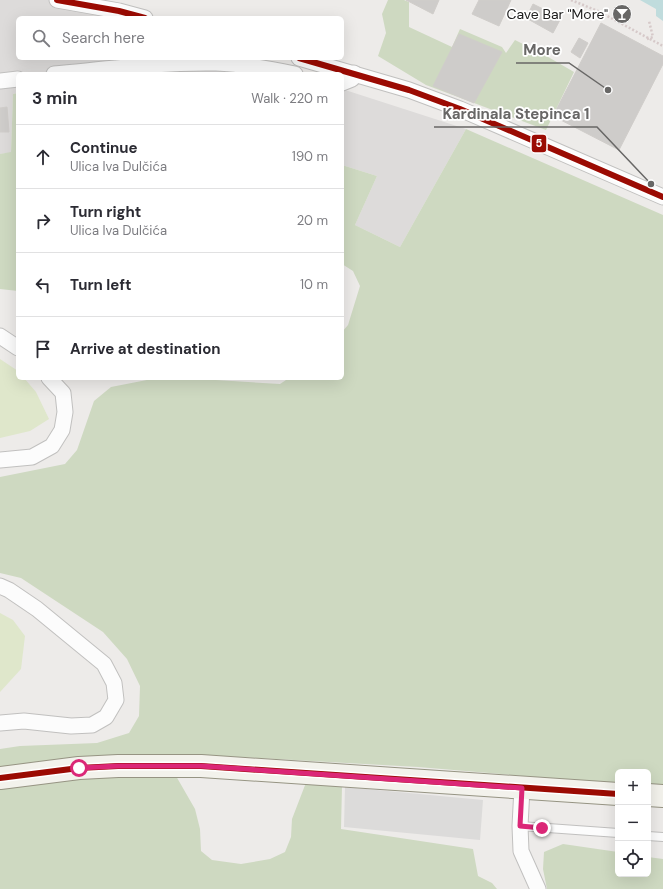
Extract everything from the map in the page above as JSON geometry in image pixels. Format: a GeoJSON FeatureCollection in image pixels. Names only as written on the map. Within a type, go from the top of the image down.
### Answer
{"type":"FeatureCollection","features":[{"type":"Feature","properties":{"kind":"main road"},"geometry":{"type":"LineString","coordinates":[[0,778],[79,768],[118,766],[194,766],[615,794]]}},
{"type":"Feature","properties":{"kind":"main road"},"geometry":{"type":"LineString","coordinates":[[651,796],[663,796]]}},
{"type":"Feature","properties":{"kind":"street"},"geometry":{"type":"LineString","coordinates":[[57,0],[119,11],[138,16]]}},
{"type":"Feature","properties":{"kind":"street"},"geometry":{"type":"LineString","coordinates":[[306,60],[409,90],[460,109],[663,197]]}},
{"type":"Feature","properties":{"kind":"street"},"geometry":{"type":"LineString","coordinates":[[77,72],[168,64],[217,63],[260,67],[285,72]]}},
{"type":"Feature","properties":{"kind":"street"},"geometry":{"type":"LineString","coordinates":[[344,82],[352,79],[354,73]]}},
{"type":"Feature","properties":{"kind":"street"},"geometry":{"type":"LineString","coordinates":[[0,81],[16,78]]}},
{"type":"Feature","properties":{"kind":"street"},"geometry":{"type":"LineString","coordinates":[[0,336],[16,347]]}},
{"type":"Feature","properties":{"kind":"street"},"geometry":{"type":"LineString","coordinates":[[0,460],[32,457],[52,446],[62,430],[65,412],[63,393],[51,380]]}},
{"type":"Feature","properties":{"kind":"street"},"geometry":{"type":"LineString","coordinates":[[0,586],[9,590],[37,609],[104,664],[114,683],[116,700],[106,717],[92,725],[71,726],[24,721],[0,723]]}},
{"type":"Feature","properties":{"kind":"street"},"geometry":{"type":"LineString","coordinates":[[522,788],[520,826],[521,851],[538,889]]}},
{"type":"Feature","properties":{"kind":"lane"},"geometry":{"type":"LineString","coordinates":[[520,826],[615,833]]}},
{"type":"Feature","properties":{"kind":"lane"},"geometry":{"type":"LineString","coordinates":[[651,836],[663,837]]}},
{"type":"Feature","properties":{"kind":"path"},"geometry":{"type":"LineString","coordinates":[[571,0],[598,11],[663,46]]}},
{"type":"Feature","properties":{"kind":"path"},"geometry":{"type":"LineString","coordinates":[[647,38],[653,37],[649,21]]}},
{"type":"Feature","properties":{"kind":"shaded area"},"geometry":{"type":"Polygon","coordinates":[[[0,0],[57,0],[127,16],[16,16],[16,60],[251,60],[289,72],[16,72],[16,93],[13,94],[11,153],[0,154],[0,0]]]}},
{"type":"Feature","properties":{"kind":"shaded area"},"geometry":{"type":"Polygon","coordinates":[[[344,90],[466,129],[400,247],[355,225],[377,176],[344,166],[344,90]]]}},
{"type":"Feature","properties":{"kind":"shaded area"},"geometry":{"type":"Polygon","coordinates":[[[345,787],[483,800],[480,840],[344,827],[345,787]]]}},
{"type":"Feature","properties":{"kind":"green space"},"geometry":{"type":"Polygon","coordinates":[[[388,0],[404,0],[409,2],[409,27],[452,47],[460,29],[502,47],[506,53],[515,40],[574,72],[546,130],[426,85],[378,56],[386,33],[382,14],[388,0]]]}},
{"type":"Feature","properties":{"kind":"green space"},"geometry":{"type":"Polygon","coordinates":[[[16,93],[16,291],[0,289],[0,154],[11,152],[13,94],[16,93]]]}},
{"type":"Feature","properties":{"kind":"green space"},"geometry":{"type":"Polygon","coordinates":[[[466,129],[663,215],[663,787],[651,786],[651,769],[615,769],[615,784],[418,767],[185,754],[121,758],[0,770],[0,749],[20,746],[97,743],[129,733],[139,716],[140,686],[127,659],[103,632],[21,578],[0,573],[0,477],[65,464],[77,450],[94,401],[111,387],[147,380],[216,380],[280,384],[286,380],[344,380],[344,330],[348,325],[360,286],[353,271],[344,265],[344,166],[377,176],[355,225],[400,247],[466,129]]]}},
{"type":"Feature","properties":{"kind":"green space"},"geometry":{"type":"Polygon","coordinates":[[[0,359],[16,370],[16,380],[26,380],[36,392],[49,419],[30,431],[0,438],[0,359]]]}},
{"type":"Feature","properties":{"kind":"green space"},"geometry":{"type":"Polygon","coordinates":[[[0,613],[13,620],[25,636],[21,669],[0,692],[0,613]]]}},
{"type":"Feature","properties":{"kind":"green space"},"geometry":{"type":"Polygon","coordinates":[[[135,773],[176,776],[195,809],[200,829],[201,851],[212,860],[241,864],[270,859],[285,852],[291,837],[292,819],[307,780],[342,786],[341,829],[473,849],[478,876],[492,883],[497,889],[0,889],[0,787],[135,773]]]}},
{"type":"Feature","properties":{"kind":"green space"},"geometry":{"type":"Polygon","coordinates":[[[563,844],[615,852],[615,877],[651,877],[651,857],[663,859],[663,889],[547,889],[543,869],[544,852],[563,844]]]}},
{"type":"Feature","properties":{"kind":"water"},"geometry":{"type":"Polygon","coordinates":[[[640,0],[663,0],[663,21],[656,16],[656,9],[640,0]]]}},
{"type":"Feature","properties":{"kind":"building"},"geometry":{"type":"Polygon","coordinates":[[[406,0],[439,0],[433,14],[406,0]]]}},
{"type":"Feature","properties":{"kind":"building"},"geometry":{"type":"Polygon","coordinates":[[[479,0],[511,0],[499,26],[472,14],[479,0]]]}},
{"type":"Feature","properties":{"kind":"building"},"geometry":{"type":"Polygon","coordinates":[[[533,4],[561,18],[553,33],[526,18],[533,4]]]}},
{"type":"Feature","properties":{"kind":"building"},"geometry":{"type":"Polygon","coordinates":[[[601,23],[663,56],[663,64],[619,150],[553,116],[601,23]]]}},
{"type":"Feature","properties":{"kind":"building"},"geometry":{"type":"Polygon","coordinates":[[[459,34],[502,52],[474,103],[433,86],[459,34]]]}},
{"type":"Feature","properties":{"kind":"building"},"geometry":{"type":"Polygon","coordinates":[[[579,38],[588,43],[580,58],[571,52],[579,38]]]}},
{"type":"Feature","properties":{"kind":"building"},"geometry":{"type":"Polygon","coordinates":[[[7,107],[9,132],[0,132],[0,108],[7,107]]]}},
{"type":"Feature","properties":{"kind":"transit line","name":"5"},"geometry":{"type":"LineString","coordinates":[[57,0],[119,11],[138,16]]}},
{"type":"Feature","properties":{"kind":"transit line","name":"5"},"geometry":{"type":"LineString","coordinates":[[306,60],[409,90],[460,109],[663,197]]}},
{"type":"Feature","properties":{"kind":"transit line","name":"5"},"geometry":{"type":"LineString","coordinates":[[0,778],[79,768],[118,766],[201,766],[615,794]]}},
{"type":"Feature","properties":{"kind":"place","name":"Cave Bar \"More\""},"geometry":{"type":"Point","coordinates":[622,14]}},
{"type":"Feature","properties":{"kind":"place","name":"More"},"geometry":{"type":"Point","coordinates":[608,90]}},
{"type":"Feature","properties":{"kind":"place","name":"Kardinala Stepinca 1"},"geometry":{"type":"Point","coordinates":[651,184]}},
{"type":"Feature","properties":{"kind":"route"},"geometry":{"type":"LineString","coordinates":[[79,768],[118,766],[201,766],[522,788],[520,826],[542,828]]}}]}
